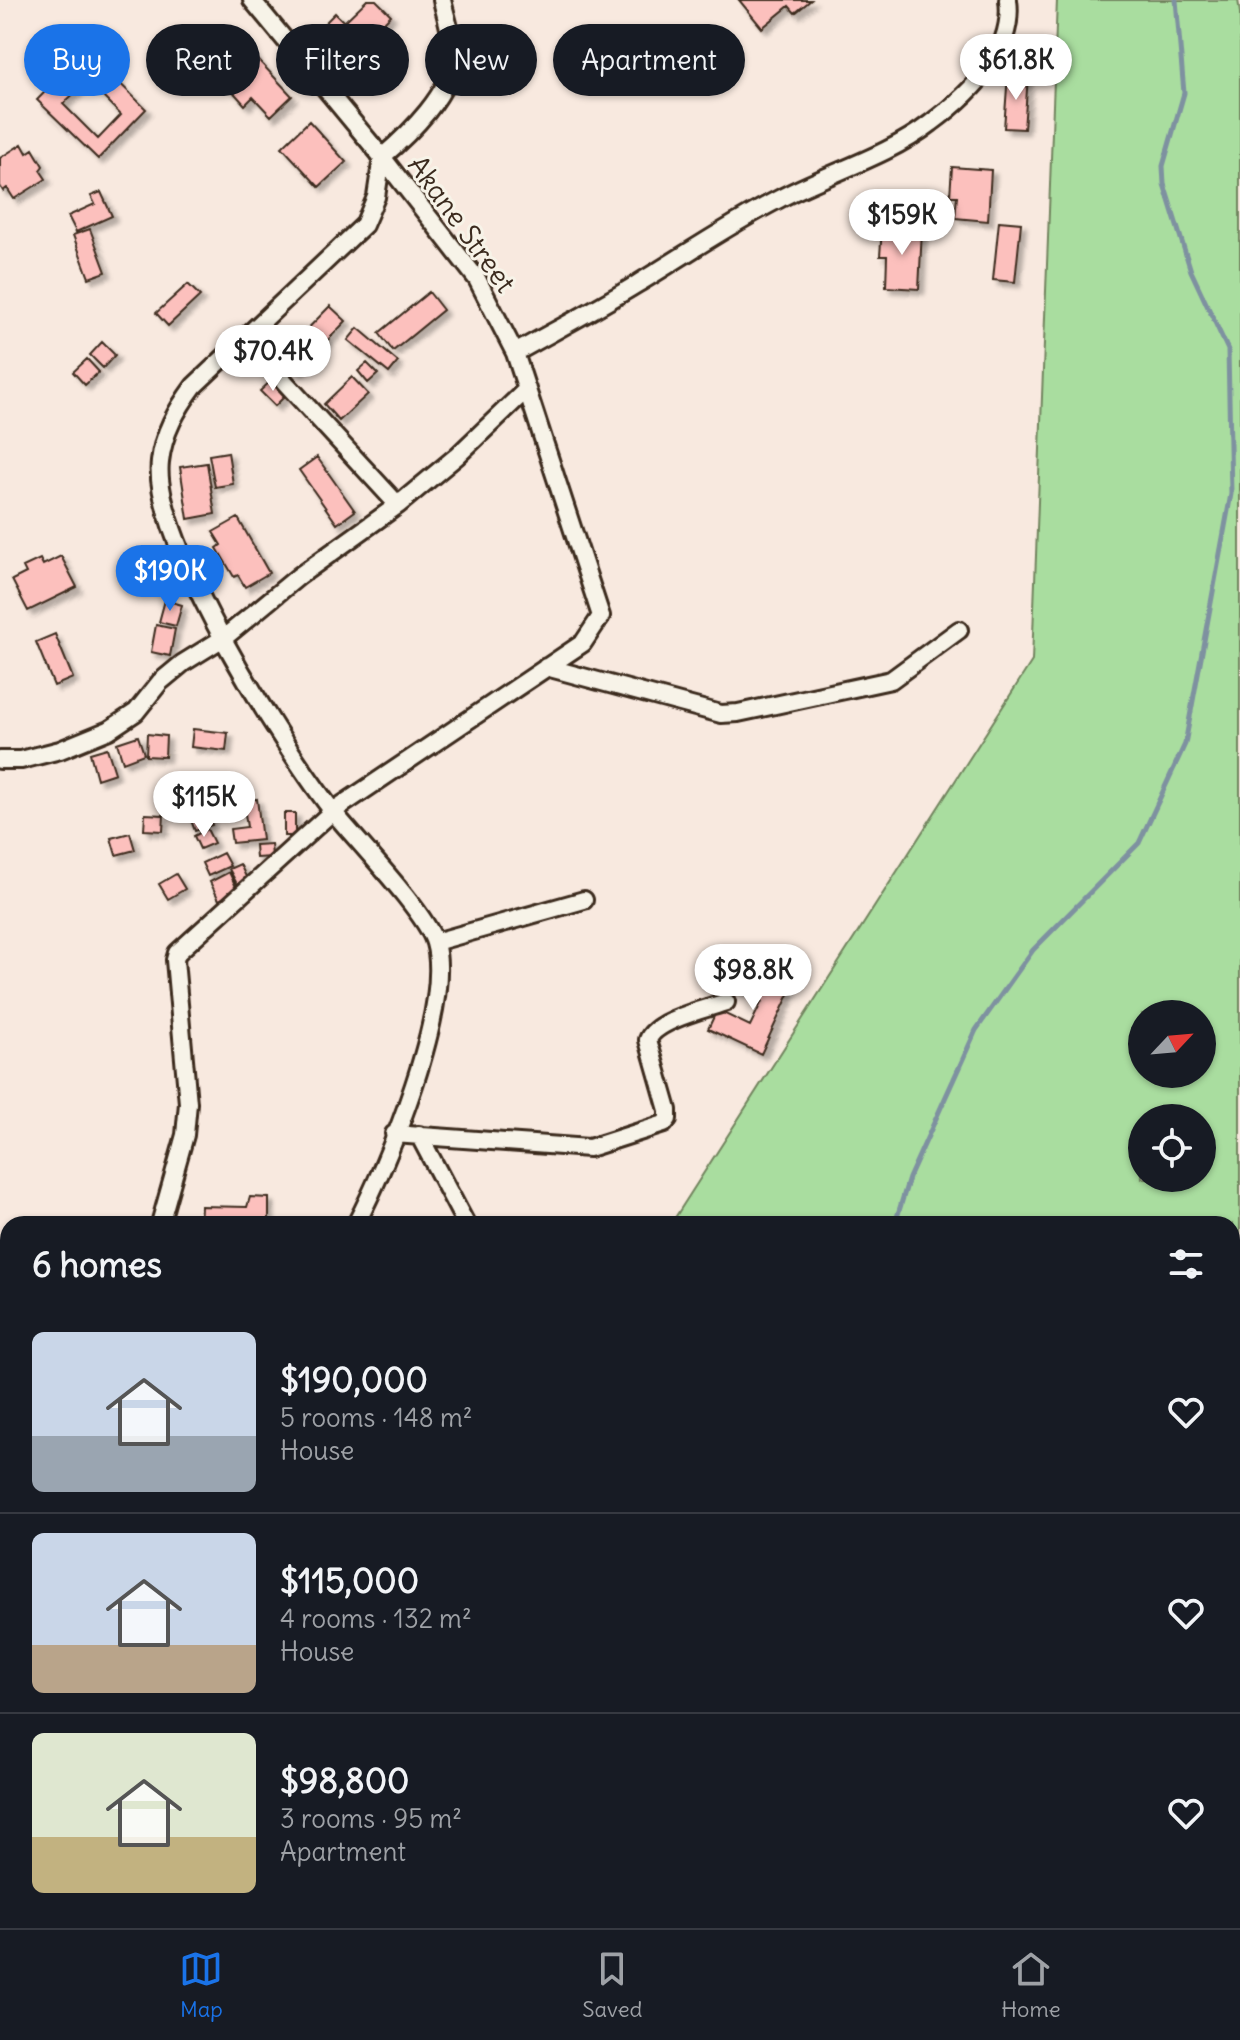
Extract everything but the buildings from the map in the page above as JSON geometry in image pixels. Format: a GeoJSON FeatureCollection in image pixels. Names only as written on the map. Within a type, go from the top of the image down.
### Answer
{"type":"FeatureCollection","features":[{"type":"Feature","properties":{"kind":"street","name":"Akane Street"},"geometry":{"type":"LineString","coordinates":[[252,0],[382,157],[477,279],[515,353],[601,616],[591,634],[546,667]]}},
{"type":"Feature","properties":{"kind":"street"},"geometry":{"type":"LineString","coordinates":[[360,1216],[375,1188],[417,1075],[431,1017],[437,970],[435,942],[422,919],[333,811],[264,707],[177,548],[162,503],[160,462],[172,417],[194,386],[364,225],[376,197],[382,157],[412,132],[450,75],[453,56],[442,0]]}},
{"type":"Feature","properties":{"kind":"street"},"geometry":{"type":"LineString","coordinates":[[515,353],[637,284],[714,234],[834,171],[879,153],[930,124],[969,90],[993,61],[1011,17],[1008,0]]}},
{"type":"Feature","properties":{"kind":"street"},"geometry":{"type":"LineString","coordinates":[[246,340],[398,505]]}},
{"type":"Feature","properties":{"kind":"street"},"geometry":{"type":"LineString","coordinates":[[0,760],[21,760],[60,750],[109,730],[136,712],[160,682],[183,663],[225,637],[299,576],[398,505],[457,456],[527,389]]}},
{"type":"Feature","properties":{"kind":"street"},"geometry":{"type":"LineString","coordinates":[[162,1216],[185,1135],[188,1103],[175,960],[177,953],[333,811],[546,667],[721,714],[738,713],[891,680],[959,630]]}},
{"type":"Feature","properties":{"kind":"street"},"geometry":{"type":"LineString","coordinates":[[435,942],[584,900]]}},
{"type":"Feature","properties":{"kind":"street"},"geometry":{"type":"LineString","coordinates":[[394,1134],[589,1148],[664,1124],[668,1119],[668,1110],[648,1040],[650,1033],[663,1024],[726,1002]]}},
{"type":"Feature","properties":{"kind":"street"},"geometry":{"type":"LineString","coordinates":[[419,1135],[462,1216]]}},
{"type":"Feature","properties":{"kind":"green space"},"geometry":{"type":"Polygon","coordinates":[[[1057,0],[1238,0],[1240,13],[1240,1216],[676,1216],[1032,661],[1057,0]]]}},
{"type":"Feature","properties":{"kind":"waterway"},"geometry":{"type":"LineString","coordinates":[[897,1216],[909,1178],[976,1030],[1033,950],[1139,843],[1185,744],[1231,494],[1228,350],[1191,271],[1164,184],[1163,166],[1184,93],[1176,0]]}}]}
